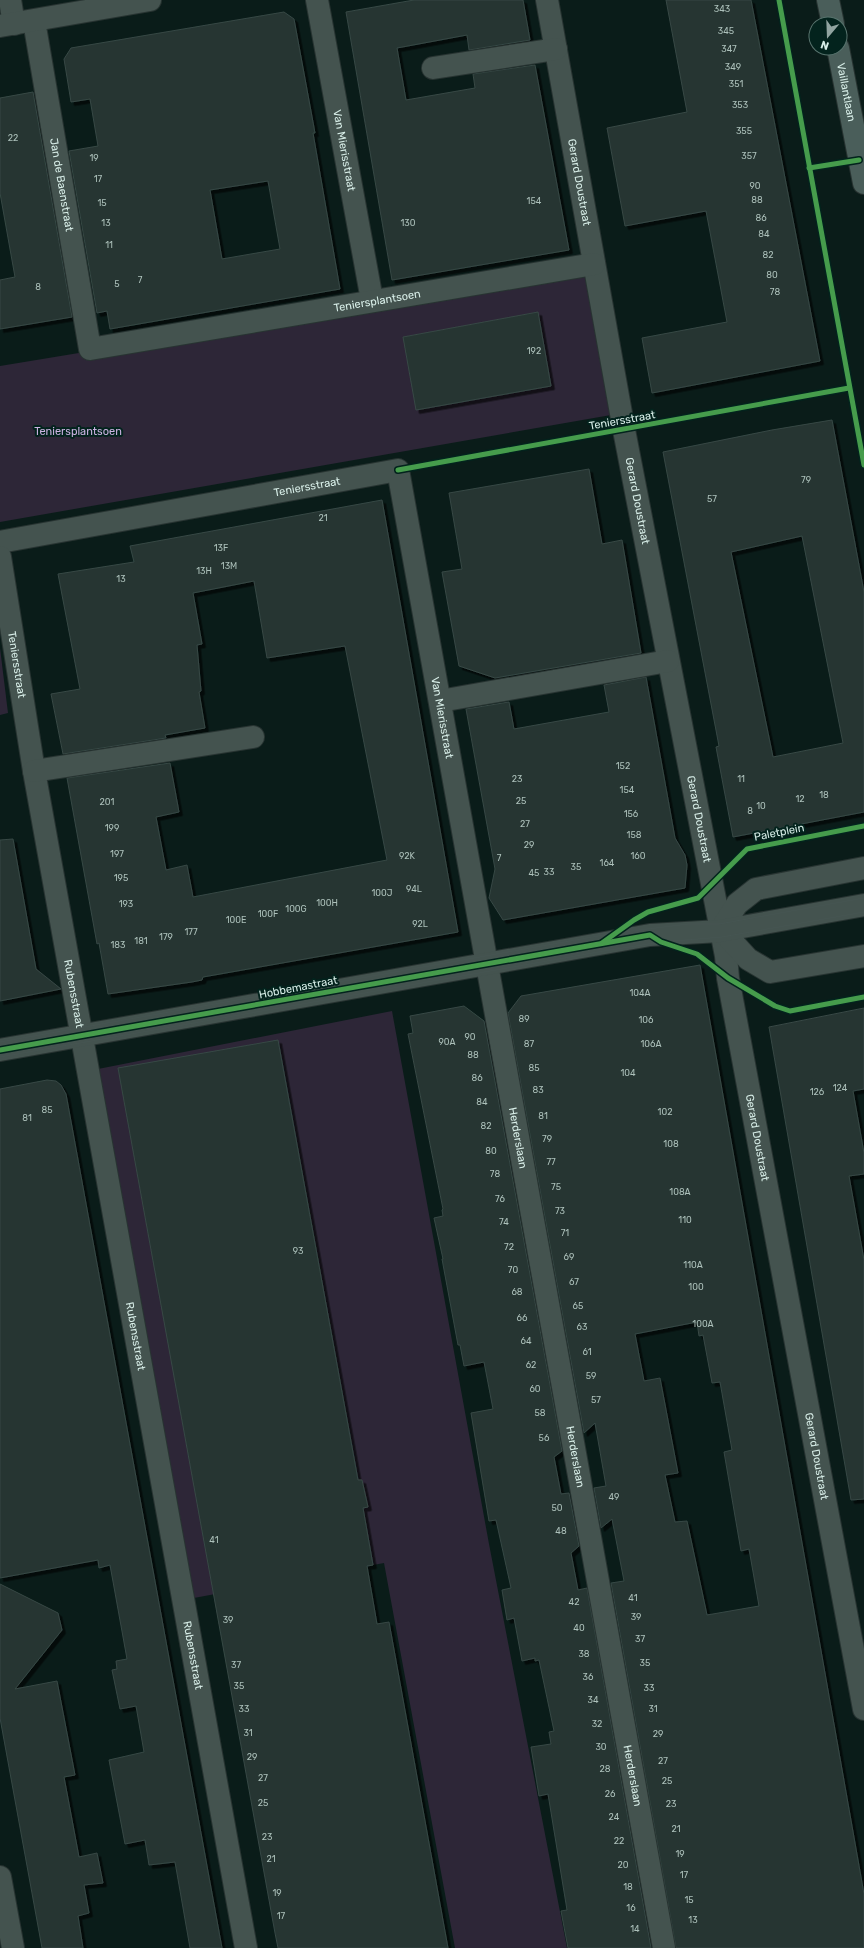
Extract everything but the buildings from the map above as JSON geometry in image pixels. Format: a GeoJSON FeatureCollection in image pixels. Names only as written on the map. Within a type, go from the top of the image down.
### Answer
{"type":"FeatureCollection","features":[{"type":"Feature","properties":{"kind":"main road"},"geometry":{"type":"LineString","coordinates":[[828,0],[831,16]]}},
{"type":"Feature","properties":{"kind":"main road","name":"Vaillantlaan"},"geometry":{"type":"LineString","coordinates":[[840,56],[862,159],[864,183]]}},
{"type":"Feature","properties":{"kind":"street","name":"Jan de Baenstraat"},"geometry":{"type":"LineString","coordinates":[[10,0],[90,349]]}},
{"type":"Feature","properties":{"kind":"street"},"geometry":{"type":"LineString","coordinates":[[16,24],[150,0]]}},
{"type":"Feature","properties":{"kind":"street","name":"Van Mierisstraat"},"geometry":{"type":"LineString","coordinates":[[317,0],[372,300]]}},
{"type":"Feature","properties":{"kind":"street","name":"Gerard Doustraat"},"geometry":{"type":"LineString","coordinates":[[547,0],[594,264],[720,931],[864,1709]]}},
{"type":"Feature","properties":{"kind":"street"},"geometry":{"type":"LineString","coordinates":[[432,68],[556,49]]}},
{"type":"Feature","properties":{"kind":"street","name":"Teniersplantsoen"},"geometry":{"type":"LineString","coordinates":[[90,349],[372,300],[594,264]]}},
{"type":"Feature","properties":{"kind":"street","name":"Van Mierisstraat"},"geometry":{"type":"LineString","coordinates":[[398,470],[487,965]]}},
{"type":"Feature","properties":{"kind":"street","name":"Teniersstraat"},"geometry":{"type":"LineString","coordinates":[[0,542],[398,470]]}},
{"type":"Feature","properties":{"kind":"street","name":"Teniersstraat"},"geometry":{"type":"LineString","coordinates":[[0,557],[26,725]]}},
{"type":"Feature","properties":{"kind":"street"},"geometry":{"type":"LineString","coordinates":[[440,701],[668,661]]}},
{"type":"Feature","properties":{"kind":"street","name":"Rubensstraat"},"geometry":{"type":"LineString","coordinates":[[26,725],[246,1948]]}},
{"type":"Feature","properties":{"kind":"street"},"geometry":{"type":"LineString","coordinates":[[34,771],[253,737]]}},
{"type":"Feature","properties":{"kind":"street"},"geometry":{"type":"LineString","coordinates":[[720,931],[737,904],[756,890],[864,868]]}},
{"type":"Feature","properties":{"kind":"street"},"geometry":{"type":"LineString","coordinates":[[720,931],[864,905]]}},
{"type":"Feature","properties":{"kind":"street"},"geometry":{"type":"LineString","coordinates":[[720,931],[727,936],[748,959],[770,972],[864,956]]}},
{"type":"Feature","properties":{"kind":"street","name":"Hobbemastraat"},"geometry":{"type":"LineString","coordinates":[[0,1050],[345,988],[650,936],[720,931]]}},
{"type":"Feature","properties":{"kind":"street","name":"Herderslaan"},"geometry":{"type":"LineString","coordinates":[[487,965],[664,1948]]}},
{"type":"Feature","properties":{"kind":"street"},"geometry":{"type":"LineString","coordinates":[[0,1877],[4,1927],[13,1948]]}},
{"type":"Feature","properties":{"kind":"green space","name":"Teniersplantsoen"},"geometry":{"type":"Polygon","coordinates":[[[587,269],[611,415],[0,522],[0,366],[587,269]]]}},
{"type":"Feature","properties":{"kind":"green space"},"geometry":{"type":"Polygon","coordinates":[[[0,648],[8,713],[0,715],[0,648]]]}},
{"type":"Feature","properties":{"kind":"green space"},"geometry":{"type":"Polygon","coordinates":[[[392,1011],[489,1544],[567,1948],[455,1948],[384,1563],[183,1600],[98,1069],[392,1011]]]}},
{"type":"Feature","properties":{"kind":"tram line"},"geometry":{"type":"LineString","coordinates":[[0,1042],[615,933],[688,924],[719,924],[864,898]]}},
{"type":"Feature","properties":{"kind":"tram line"},"geometry":{"type":"LineString","coordinates":[[0,1057],[604,951],[661,942],[722,937],[864,912]]}},
{"type":"Feature","properties":{"kind":"cycle path"},"geometry":{"type":"LineString","coordinates":[[779,0],[864,465]]}},
{"type":"Feature","properties":{"kind":"cycle path"},"geometry":{"type":"LineString","coordinates":[[809,168],[859,160]]}},
{"type":"Feature","properties":{"kind":"cycle path"},"geometry":{"type":"LineString","coordinates":[[398,470],[849,388]]}},
{"type":"Feature","properties":{"kind":"cycle path","name":"Paletplein"},"geometry":{"type":"LineString","coordinates":[[602,943],[648,912],[698,898],[747,849],[864,826]]}},
{"type":"Feature","properties":{"kind":"cycle path"},"geometry":{"type":"LineString","coordinates":[[0,1050],[650,935],[661,942],[697,954],[728,978],[775,1006],[790,1011],[864,997]]}}]}
